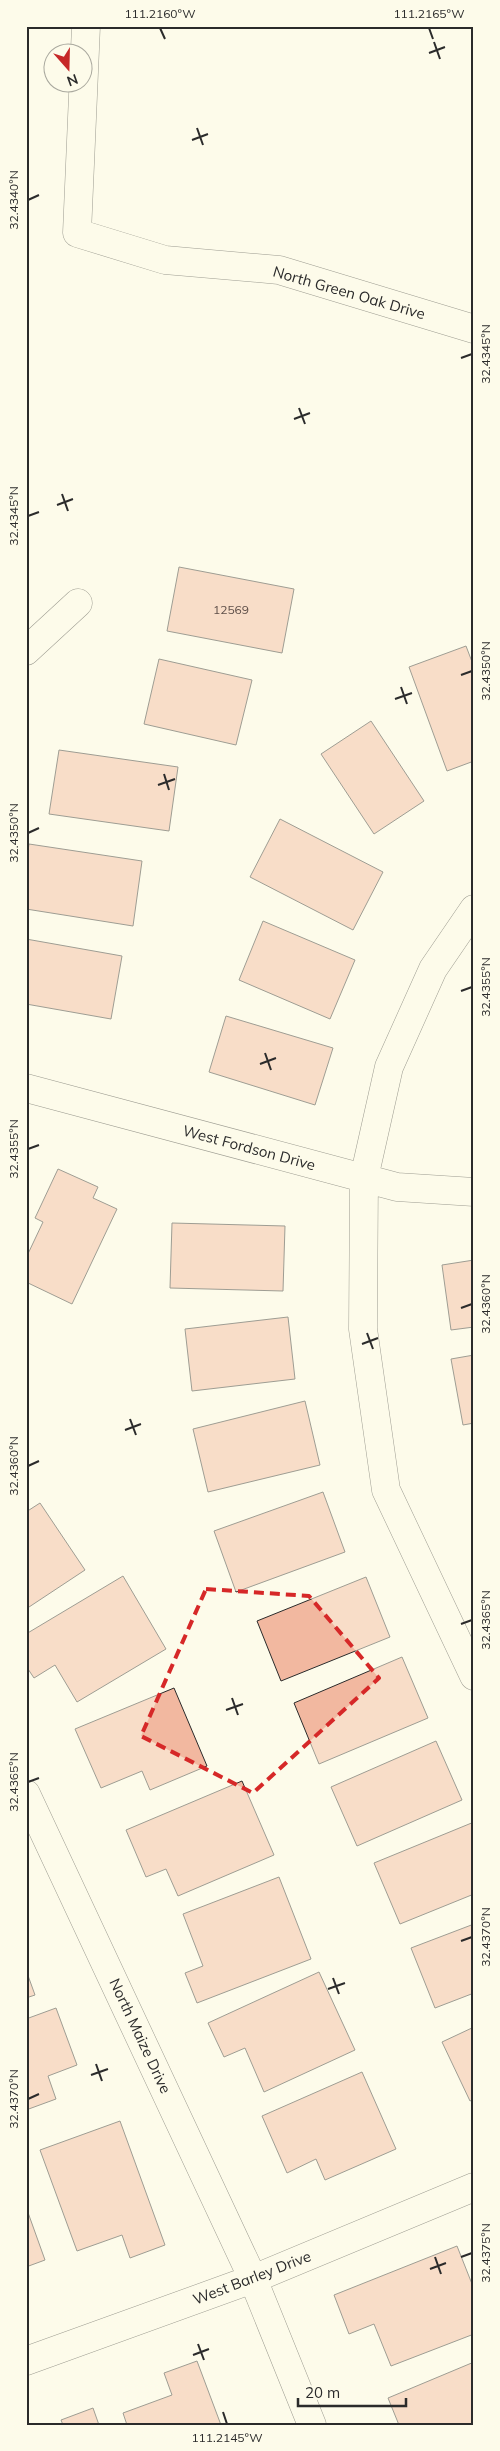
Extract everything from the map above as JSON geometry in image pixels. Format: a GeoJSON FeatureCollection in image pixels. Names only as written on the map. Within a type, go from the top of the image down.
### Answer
{"type":"FeatureCollection","features":[{"type":"Feature","properties":{"kind":"street","name":"North Green Oak Drive"},"geometry":{"type":"LineString","coordinates":[[86,26],[77,233],[165,260],[279,270],[474,329]]}},
{"type":"Feature","properties":{"kind":"street"},"geometry":{"type":"LineString","coordinates":[[26,651],[78,603]]}},
{"type":"Feature","properties":{"kind":"street"},"geometry":{"type":"LineString","coordinates":[[474,909],[433,969],[389,1067],[364,1178],[363,1329],[386,1490],[474,1676]]}},
{"type":"Feature","properties":{"kind":"street","name":"West Fordson Drive"},"geometry":{"type":"LineString","coordinates":[[26,1088],[397,1187],[474,1192]]}},
{"type":"Feature","properties":{"kind":"street","name":"North Maize Drive"},"geometry":{"type":"LineString","coordinates":[[26,1794],[253,2279],[312,2425]]}},
{"type":"Feature","properties":{"kind":"street","name":"West Barley Drive"},"geometry":{"type":"LineString","coordinates":[[26,2361],[253,2279],[474,2186]]}},
{"type":"Feature","properties":{"kind":"highlighted area"},"geometry":{"type":"Polygon","coordinates":[[[206,1589],[309,1596],[379,1678],[253,1793],[141,1736],[206,1589]]]}},
{"type":"Feature","properties":{"kind":"building"},"geometry":{"type":"Polygon","coordinates":[[[179,567],[294,589],[282,653],[167,631],[179,567]]]}},
{"type":"Feature","properties":{"kind":"building"},"geometry":{"type":"Polygon","coordinates":[[[466,646],[474,667],[474,761],[447,771],[409,667],[466,646]]]}},
{"type":"Feature","properties":{"kind":"building"},"geometry":{"type":"Polygon","coordinates":[[[159,659],[252,680],[236,745],[144,724],[159,659]]]}},
{"type":"Feature","properties":{"kind":"building"},"geometry":{"type":"Polygon","coordinates":[[[371,721],[424,801],[374,834],[321,754],[371,721]]]}},
{"type":"Feature","properties":{"kind":"building"},"geometry":{"type":"Polygon","coordinates":[[[59,750],[178,767],[169,831],[49,814],[59,750]]]}},
{"type":"Feature","properties":{"kind":"building"},"geometry":{"type":"Polygon","coordinates":[[[280,819],[383,872],[353,930],[250,877],[280,819]]]}},
{"type":"Feature","properties":{"kind":"building"},"geometry":{"type":"Polygon","coordinates":[[[29,844],[142,861],[133,926],[26,909],[26,863],[29,844]]]}},
{"type":"Feature","properties":{"kind":"building"},"geometry":{"type":"Polygon","coordinates":[[[263,921],[355,960],[330,1019],[239,980],[263,921]]]}},
{"type":"Feature","properties":{"kind":"building"},"geometry":{"type":"Polygon","coordinates":[[[26,939],[122,956],[111,1019],[26,1004],[26,939]]]}},
{"type":"Feature","properties":{"kind":"building"},"geometry":{"type":"Polygon","coordinates":[[[226,1016],[333,1048],[315,1105],[209,1072],[226,1016]]]}},
{"type":"Feature","properties":{"kind":"building"},"geometry":{"type":"Polygon","coordinates":[[[58,1169],[98,1187],[93,1198],[117,1209],[72,1304],[26,1282],[26,1258],[43,1222],[35,1218],[58,1169]]]}},
{"type":"Feature","properties":{"kind":"building"},"geometry":{"type":"Polygon","coordinates":[[[172,1223],[285,1226],[283,1291],[170,1288],[172,1223]]]}},
{"type":"Feature","properties":{"kind":"building"},"geometry":{"type":"Polygon","coordinates":[[[474,1260],[474,1327],[451,1330],[442,1265],[474,1260]]]}},
{"type":"Feature","properties":{"kind":"building"},"geometry":{"type":"Polygon","coordinates":[[[288,1317],[295,1379],[192,1391],[185,1329],[288,1317]]]}},
{"type":"Feature","properties":{"kind":"building"},"geometry":{"type":"Polygon","coordinates":[[[474,1355],[474,1423],[463,1425],[451,1359],[474,1355]]]}},
{"type":"Feature","properties":{"kind":"building"},"geometry":{"type":"Polygon","coordinates":[[[305,1401],[320,1465],[208,1492],[193,1429],[305,1401]]]}},
{"type":"Feature","properties":{"kind":"building"},"geometry":{"type":"Polygon","coordinates":[[[323,1492],[345,1552],[236,1592],[214,1531],[323,1492]]]}},
{"type":"Feature","properties":{"kind":"building"},"geometry":{"type":"Polygon","coordinates":[[[40,1503],[85,1570],[26,1609],[26,1512],[40,1503]]]}},
{"type":"Feature","properties":{"kind":"building"},"geometry":{"type":"Polygon","coordinates":[[[123,1576],[166,1649],[77,1702],[55,1665],[34,1678],[26,1666],[26,1634],[123,1576]]]}},
{"type":"Feature","properties":{"kind":"building"},"geometry":{"type":"Polygon","coordinates":[[[366,1577],[390,1637],[281,1681],[257,1621],[366,1577]]]}},
{"type":"Feature","properties":{"kind":"building"},"geometry":{"type":"Polygon","coordinates":[[[402,1657],[428,1718],[319,1764],[294,1703],[402,1657]]]}},
{"type":"Feature","properties":{"kind":"building"},"geometry":{"type":"Polygon","coordinates":[[[174,1688],[207,1766],[150,1790],[142,1771],[101,1788],[75,1729],[174,1688]]]}},
{"type":"Feature","properties":{"kind":"building"},"geometry":{"type":"Polygon","coordinates":[[[436,1741],[462,1800],[357,1846],[331,1787],[436,1741]]]}},
{"type":"Feature","properties":{"kind":"building"},"geometry":{"type":"Polygon","coordinates":[[[242,1781],[274,1855],[178,1896],[166,1869],[146,1877],[126,1830],[242,1781]]]}},
{"type":"Feature","properties":{"kind":"building"},"geometry":{"type":"Polygon","coordinates":[[[474,1822],[474,1894],[400,1924],[374,1863],[474,1822]]]}},
{"type":"Feature","properties":{"kind":"building"},"geometry":{"type":"Polygon","coordinates":[[[279,1877],[311,1959],[197,2003],[185,1973],[203,1966],[183,1914],[279,1877]]]}},
{"type":"Feature","properties":{"kind":"building"},"geometry":{"type":"Polygon","coordinates":[[[474,1924],[474,1993],[435,2008],[411,1948],[474,1924]]]}},
{"type":"Feature","properties":{"kind":"building"},"geometry":{"type":"Polygon","coordinates":[[[26,1970],[35,1995],[26,1998],[26,1970]]]}},
{"type":"Feature","properties":{"kind":"building"},"geometry":{"type":"Polygon","coordinates":[[[319,1972],[355,2050],[264,2092],[245,2048],[224,2057],[208,2023],[319,1972]]]}},
{"type":"Feature","properties":{"kind":"building"},"geometry":{"type":"Polygon","coordinates":[[[56,2008],[77,2065],[48,2076],[56,2099],[26,2110],[26,2019],[56,2008]]]}},
{"type":"Feature","properties":{"kind":"building"},"geometry":{"type":"Polygon","coordinates":[[[474,2027],[474,2099],[470,2101],[442,2042],[474,2027]]]}},
{"type":"Feature","properties":{"kind":"building"},"geometry":{"type":"Polygon","coordinates":[[[362,2072],[396,2149],[325,2180],[316,2159],[287,2173],[262,2116],[362,2072]]]}},
{"type":"Feature","properties":{"kind":"building"},"geometry":{"type":"Polygon","coordinates":[[[120,2121],[165,2245],[130,2258],[122,2235],[77,2251],[40,2150],[120,2121]]]}},
{"type":"Feature","properties":{"kind":"building"},"geometry":{"type":"Polygon","coordinates":[[[26,2207],[45,2260],[26,2267],[26,2207]]]}},
{"type":"Feature","properties":{"kind":"building"},"geometry":{"type":"Polygon","coordinates":[[[457,2246],[474,2289],[474,2334],[391,2366],[374,2324],[349,2334],[334,2295],[457,2246]]]}},
{"type":"Feature","properties":{"kind":"building"},"geometry":{"type":"Polygon","coordinates":[[[197,2361],[221,2425],[127,2425],[123,2413],[172,2395],[164,2373],[197,2361]]]}},
{"type":"Feature","properties":{"kind":"building"},"geometry":{"type":"Polygon","coordinates":[[[474,2362],[474,2425],[399,2425],[388,2398],[474,2362]]]}},
{"type":"Feature","properties":{"kind":"building"},"geometry":{"type":"Polygon","coordinates":[[[93,2408],[99,2425],[63,2425],[61,2420],[93,2408]]]}}]}
